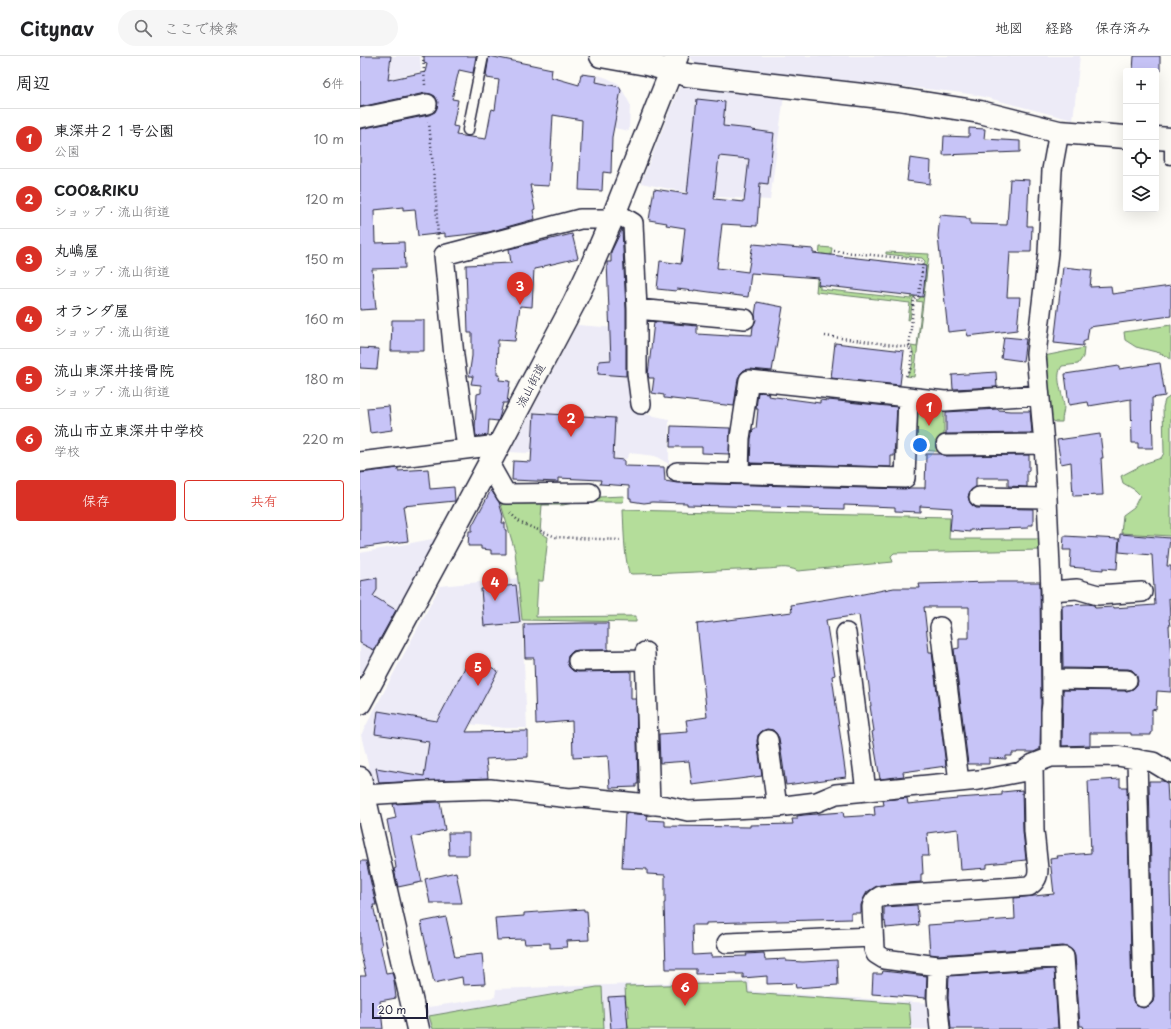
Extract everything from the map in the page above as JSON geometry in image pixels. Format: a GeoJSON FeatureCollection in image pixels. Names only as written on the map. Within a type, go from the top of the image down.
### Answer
{"type":"FeatureCollection","features":[{"type":"Feature","properties":{"kind":"street"},"geometry":{"type":"LineString","coordinates":[[601,56],[646,64],[674,64],[687,75],[754,84],[898,99],[980,112],[1059,132],[1123,137]]}},
{"type":"Feature","properties":{"kind":"street","name":"流山街道"},"geometry":{"type":"LineString","coordinates":[[360,703],[574,303],[613,216],[674,64]]}},
{"type":"Feature","properties":{"kind":"street"},"geometry":{"type":"LineString","coordinates":[[360,118],[427,104]]}},
{"type":"Feature","properties":{"kind":"street"},"geometry":{"type":"LineString","coordinates":[[1051,757],[1051,591],[1044,444],[1036,354],[1048,253],[1052,170],[1059,132]]}},
{"type":"Feature","properties":{"kind":"street"},"geometry":{"type":"LineString","coordinates":[[467,448],[454,356],[444,255],[580,219],[613,216],[633,223],[637,309],[637,373],[641,404]]}},
{"type":"Feature","properties":{"kind":"street"},"geometry":{"type":"LineString","coordinates":[[637,309],[746,319]]}},
{"type":"Feature","properties":{"kind":"street"},"geometry":{"type":"LineString","coordinates":[[739,473],[740,438],[749,380],[945,401],[1040,395]]}},
{"type":"Feature","properties":{"kind":"street"},"geometry":{"type":"LineString","coordinates":[[677,472],[905,478],[906,397]]}},
{"type":"Feature","properties":{"kind":"street"},"geometry":{"type":"LineString","coordinates":[[946,445],[1044,444]]}},
{"type":"Feature","properties":{"kind":"street"},"geometry":{"type":"LineString","coordinates":[[360,462],[498,445]]}},
{"type":"Feature","properties":{"kind":"street"},"geometry":{"type":"LineString","coordinates":[[489,464],[506,494],[590,493]]}},
{"type":"Feature","properties":{"kind":"street"},"geometry":{"type":"LineString","coordinates":[[979,497],[1047,498]]}},
{"type":"Feature","properties":{"kind":"street"},"geometry":{"type":"LineString","coordinates":[[1051,591],[1077,589],[1098,595],[1142,592]]}},
{"type":"Feature","properties":{"kind":"street"},"geometry":{"type":"LineString","coordinates":[[940,627],[960,782]]}},
{"type":"Feature","properties":{"kind":"street"},"geometry":{"type":"LineString","coordinates":[[846,633],[866,791]]}},
{"type":"Feature","properties":{"kind":"street"},"geometry":{"type":"LineString","coordinates":[[578,661],[645,656],[650,805]]}},
{"type":"Feature","properties":{"kind":"street"},"geometry":{"type":"LineString","coordinates":[[1052,679],[1127,680]]}},
{"type":"Feature","properties":{"kind":"street"},"geometry":{"type":"LineString","coordinates":[[768,740],[777,807]]}},
{"type":"Feature","properties":{"kind":"street"},"geometry":{"type":"LineString","coordinates":[[418,1029],[362,786],[427,791],[490,789],[570,798],[581,797],[666,806],[688,811],[777,807],[817,802],[836,794],[979,780],[1021,772],[1033,764],[1051,757],[1117,756],[1153,762],[1171,773]]}},
{"type":"Feature","properties":{"kind":"street"},"geometry":{"type":"LineString","coordinates":[[1136,759],[1143,997]]}},
{"type":"Feature","properties":{"kind":"street"},"geometry":{"type":"LineString","coordinates":[[1033,764],[1034,831],[1038,869],[1038,875],[1034,883],[1029,886],[881,896],[876,898],[872,906],[874,949],[880,957],[884,959],[938,966],[1064,957],[1069,1029]]}},
{"type":"Feature","properties":{"kind":"street"},"geometry":{"type":"LineString","coordinates":[[727,943],[873,937]]}},
{"type":"Feature","properties":{"kind":"street"},"geometry":{"type":"LineString","coordinates":[[938,966],[940,1029]]}},
{"type":"Feature","properties":{"kind":"lane"},"geometry":{"type":"LineString","coordinates":[[468,130],[483,56]]}},
{"type":"Feature","properties":{"kind":"path"},"geometry":{"type":"LineString","coordinates":[[422,56],[436,201],[438,246],[444,255]]}},
{"type":"Feature","properties":{"kind":"path"},"geometry":{"type":"LineString","coordinates":[[834,250],[920,260],[923,263],[919,296],[914,299],[909,346],[912,353],[910,369],[906,376],[906,397]]}},
{"type":"Feature","properties":{"kind":"path"},"geometry":{"type":"LineString","coordinates":[[907,322],[911,323]]}},
{"type":"Feature","properties":{"kind":"path"},"geometry":{"type":"LineString","coordinates":[[825,336],[909,346]]}},
{"type":"Feature","properties":{"kind":"path"},"geometry":{"type":"LineString","coordinates":[[506,494],[506,507],[509,513],[521,523],[533,528],[556,537],[620,540]]}},
{"type":"Feature","properties":{"kind":"shaded area"},"geometry":{"type":"Polygon","coordinates":[[[360,56],[420,56],[421,71],[360,87],[360,56]]]}},
{"type":"Feature","properties":{"kind":"shaded area"},"geometry":{"type":"Polygon","coordinates":[[[689,56],[1080,56],[1073,120],[976,95],[697,65],[689,56]]]}},
{"type":"Feature","properties":{"kind":"shaded area"},"geometry":{"type":"Polygon","coordinates":[[[598,75],[619,84],[630,104],[629,131],[589,123],[598,75]]]}},
{"type":"Feature","properties":{"kind":"shaded area"},"geometry":{"type":"Polygon","coordinates":[[[687,85],[784,96],[770,200],[704,196],[641,183],[679,88],[687,85]]]}},
{"type":"Feature","properties":{"kind":"shaded area"},"geometry":{"type":"Polygon","coordinates":[[[577,325],[630,329],[630,373],[635,412],[669,419],[669,464],[655,456],[630,453],[626,459],[510,452],[577,325]]]}},
{"type":"Feature","properties":{"kind":"shaded area"},"geometry":{"type":"Polygon","coordinates":[[[437,538],[360,680],[360,553],[437,538]]]}},
{"type":"Feature","properties":{"kind":"shaded area"},"geometry":{"type":"Polygon","coordinates":[[[519,578],[527,728],[505,728],[460,723],[469,785],[374,789],[361,735],[440,586],[519,578]]]}},
{"type":"Feature","properties":{"kind":"shaded area"},"geometry":{"type":"Polygon","coordinates":[[[749,980],[750,991],[930,1003],[934,1029],[428,1029],[422,1008],[495,997],[496,989],[749,980]]]}},
{"type":"Feature","properties":{"kind":"green space"},"geometry":{"type":"Polygon","coordinates":[[[820,247],[832,248],[831,255],[822,254],[818,285],[820,285],[820,289],[911,299],[912,296],[914,296],[917,270],[916,296],[913,298],[910,319],[908,320],[910,303],[816,292],[820,247]]]}},
{"type":"Feature","properties":{"kind":"green space"},"geometry":{"type":"Polygon","coordinates":[[[886,252],[929,254],[914,377],[907,376],[913,362],[913,350],[911,346],[917,347],[922,302],[916,301],[920,298],[925,261],[922,258],[886,254],[886,252]]]}},
{"type":"Feature","properties":{"kind":"green space"},"geometry":{"type":"Polygon","coordinates":[[[1171,325],[1171,359],[1160,353],[1136,347],[1125,340],[1124,332],[1171,325]]]}},
{"type":"Feature","properties":{"kind":"green space"},"geometry":{"type":"Polygon","coordinates":[[[1084,348],[1083,357],[1078,364],[1062,366],[1060,370],[1059,380],[1064,408],[1062,422],[1055,422],[1049,418],[1044,356],[1084,348]]]}},
{"type":"Feature","properties":{"kind":"green space"},"geometry":{"type":"Polygon","coordinates":[[[1171,396],[1171,536],[1121,533],[1123,515],[1134,507],[1140,495],[1135,490],[1123,483],[1121,476],[1146,463],[1161,458],[1164,453],[1163,407],[1165,400],[1171,396]]]}},
{"type":"Feature","properties":{"kind":"green space"},"geometry":{"type":"Polygon","coordinates":[[[921,406],[944,408],[944,452],[912,449],[914,412],[921,406]]]}},
{"type":"Feature","properties":{"kind":"green space"},"geometry":{"type":"Polygon","coordinates":[[[624,496],[623,502],[578,502],[563,505],[542,505],[540,533],[548,537],[543,581],[538,581],[536,617],[636,616],[636,622],[522,620],[515,551],[500,501],[624,496]]]}},
{"type":"Feature","properties":{"kind":"green space"},"geometry":{"type":"Polygon","coordinates":[[[623,510],[950,517],[949,539],[1043,539],[1042,580],[1039,558],[1040,550],[894,553],[891,556],[893,562],[798,571],[789,568],[782,568],[632,574],[629,573],[626,558],[623,510]]]}},
{"type":"Feature","properties":{"kind":"green space"},"geometry":{"type":"Polygon","coordinates":[[[747,983],[748,993],[909,1004],[911,1029],[628,1029],[627,1017],[629,1017],[628,1005],[626,1006],[625,986],[747,983]]]}},
{"type":"Feature","properties":{"kind":"green space"},"geometry":{"type":"Polygon","coordinates":[[[602,987],[604,1029],[433,1029],[429,1016],[602,987]]]}},
{"type":"Feature","properties":{"kind":"building"},"geometry":{"type":"Polygon","coordinates":[[[360,56],[391,56],[388,80],[425,72],[427,64],[424,63],[424,56],[476,56],[473,73],[459,70],[452,99],[458,100],[453,126],[458,127],[456,135],[486,139],[491,112],[492,109],[495,110],[499,80],[487,78],[486,76],[489,56],[552,69],[551,77],[579,85],[581,74],[597,76],[596,82],[620,87],[621,90],[612,137],[611,173],[603,172],[602,191],[579,190],[582,120],[553,115],[549,186],[530,185],[535,209],[533,210],[535,219],[489,232],[445,237],[445,233],[418,236],[415,209],[403,210],[403,207],[374,210],[375,243],[404,242],[405,268],[372,269],[376,309],[360,310],[360,129],[429,115],[435,112],[438,102],[435,96],[425,93],[360,107],[360,56]]]}},
{"type":"Feature","properties":{"kind":"building"},"geometry":{"type":"Polygon","coordinates":[[[1134,56],[1160,56],[1160,71],[1159,68],[1133,68],[1134,56]]]}},
{"type":"Feature","properties":{"kind":"building"},"geometry":{"type":"Polygon","coordinates":[[[697,99],[725,102],[723,126],[774,133],[768,184],[760,183],[757,226],[722,224],[717,268],[748,272],[753,244],[813,249],[813,253],[926,266],[923,297],[818,285],[819,278],[751,273],[748,297],[694,290],[677,289],[676,291],[657,289],[660,261],[681,264],[685,228],[649,220],[654,189],[687,194],[697,99]],[[719,156],[714,199],[744,202],[749,159],[719,156]]]}},
{"type":"Feature","properties":{"kind":"building"},"geometry":{"type":"Polygon","coordinates":[[[969,128],[985,129],[984,139],[1020,141],[1020,152],[943,155],[944,136],[969,137],[969,128]]]}},
{"type":"Feature","properties":{"kind":"building"},"geometry":{"type":"Polygon","coordinates":[[[910,158],[931,161],[930,184],[907,181],[910,158]]]}},
{"type":"Feature","properties":{"kind":"building"},"geometry":{"type":"Polygon","coordinates":[[[1010,179],[1029,180],[1027,226],[1032,226],[1031,252],[1010,252],[1007,297],[1020,297],[1017,330],[968,336],[966,330],[948,332],[938,236],[940,215],[966,217],[966,219],[970,219],[970,224],[1007,225],[1010,179]]]}},
{"type":"Feature","properties":{"kind":"building"},"geometry":{"type":"Polygon","coordinates":[[[622,229],[626,309],[626,376],[598,374],[599,361],[611,360],[607,262],[611,262],[611,252],[622,229]]]}},
{"type":"Feature","properties":{"kind":"building"},"geometry":{"type":"Polygon","coordinates":[[[572,234],[578,258],[534,269],[532,307],[520,306],[515,341],[498,340],[497,375],[500,375],[499,380],[510,381],[507,403],[503,403],[498,421],[489,420],[488,435],[476,437],[475,428],[477,394],[481,393],[481,385],[471,384],[473,376],[469,376],[472,356],[472,333],[468,333],[466,265],[511,263],[509,249],[572,234]]]}},
{"type":"Feature","properties":{"kind":"building"},"geometry":{"type":"Polygon","coordinates":[[[1063,267],[1092,270],[1090,287],[1111,286],[1112,294],[1171,286],[1171,316],[1089,327],[1087,340],[1083,342],[1083,346],[1054,343],[1063,267]]]}},
{"type":"Feature","properties":{"kind":"building"},"geometry":{"type":"Polygon","coordinates":[[[757,302],[783,307],[772,371],[750,369],[744,370],[738,378],[734,406],[664,398],[664,395],[652,393],[654,378],[649,378],[648,375],[654,322],[697,326],[697,334],[729,336],[729,334],[752,335],[753,326],[756,320],[755,315],[757,302]]]}},
{"type":"Feature","properties":{"kind":"building"},"geometry":{"type":"Polygon","coordinates":[[[392,320],[424,320],[424,351],[391,351],[392,320]]]}},
{"type":"Feature","properties":{"kind":"building"},"geometry":{"type":"Polygon","coordinates":[[[1004,337],[1026,339],[1023,361],[1001,358],[1004,337]]]}},
{"type":"Feature","properties":{"kind":"building"},"geometry":{"type":"Polygon","coordinates":[[[835,343],[904,351],[900,385],[831,378],[835,343]]]}},
{"type":"Feature","properties":{"kind":"building"},"geometry":{"type":"Polygon","coordinates":[[[360,348],[379,349],[377,369],[360,368],[360,348]]]}},
{"type":"Feature","properties":{"kind":"building"},"geometry":{"type":"Polygon","coordinates":[[[1160,363],[1165,396],[1152,398],[1153,448],[1138,448],[1138,443],[1132,443],[1131,399],[1089,406],[1088,402],[1069,405],[1065,374],[1119,366],[1119,369],[1160,363]]]}},
{"type":"Feature","properties":{"kind":"building"},"geometry":{"type":"Polygon","coordinates":[[[996,372],[997,387],[953,389],[952,375],[996,372]]]}},
{"type":"Feature","properties":{"kind":"building"},"geometry":{"type":"Polygon","coordinates":[[[758,392],[769,393],[768,396],[820,403],[820,400],[828,400],[897,407],[894,456],[891,456],[891,467],[750,463],[751,439],[753,429],[756,429],[758,392]]]}},
{"type":"Feature","properties":{"kind":"building"},"geometry":{"type":"Polygon","coordinates":[[[389,406],[392,430],[370,433],[367,408],[389,406]]]}},
{"type":"Feature","properties":{"kind":"building"},"geometry":{"type":"Polygon","coordinates":[[[998,409],[1010,411],[1030,411],[1032,433],[946,434],[946,412],[998,409]]]}},
{"type":"Feature","properties":{"kind":"building"},"geometry":{"type":"Polygon","coordinates":[[[534,413],[615,418],[613,459],[624,460],[624,466],[664,467],[665,481],[677,483],[905,489],[925,488],[926,454],[940,454],[946,456],[1029,455],[1027,487],[1008,486],[1008,478],[976,478],[976,487],[970,491],[968,497],[970,503],[976,508],[1033,509],[1033,525],[1028,525],[1028,528],[970,530],[970,532],[950,530],[952,508],[920,506],[920,512],[895,511],[895,507],[844,505],[844,509],[687,505],[687,503],[644,503],[631,501],[631,498],[629,498],[629,486],[600,484],[601,480],[558,478],[558,482],[512,480],[513,461],[531,462],[534,413]]]}},
{"type":"Feature","properties":{"kind":"building"},"geometry":{"type":"Polygon","coordinates":[[[671,426],[730,428],[729,454],[702,453],[702,447],[670,447],[671,426]]]}},
{"type":"Feature","properties":{"kind":"building"},"geometry":{"type":"Polygon","coordinates":[[[1100,434],[1103,458],[1101,458],[1103,495],[1073,496],[1071,462],[1061,464],[1057,440],[1100,434]]]}},
{"type":"Feature","properties":{"kind":"building"},"geometry":{"type":"Polygon","coordinates":[[[398,468],[398,471],[428,469],[430,489],[454,487],[455,501],[403,506],[408,541],[360,548],[360,473],[398,468]]]}},
{"type":"Feature","properties":{"kind":"building"},"geometry":{"type":"Polygon","coordinates":[[[491,490],[499,502],[503,516],[502,523],[505,523],[506,554],[491,554],[491,550],[481,549],[481,546],[468,546],[469,531],[472,531],[472,526],[491,490]]]}},
{"type":"Feature","properties":{"kind":"building"},"geometry":{"type":"Polygon","coordinates":[[[1120,534],[1170,538],[1167,566],[1171,566],[1169,626],[1171,692],[1157,691],[1156,710],[1152,709],[1151,735],[1131,735],[1131,733],[1090,733],[1090,745],[1062,746],[1063,690],[1127,691],[1133,689],[1137,685],[1138,681],[1136,674],[1132,670],[1128,669],[1063,668],[1062,605],[1088,604],[1094,605],[1095,608],[1114,608],[1155,605],[1152,555],[1119,552],[1120,534]]]}},
{"type":"Feature","properties":{"kind":"building"},"geometry":{"type":"Polygon","coordinates":[[[1064,536],[1119,539],[1117,569],[1103,568],[1103,570],[1070,567],[1071,550],[1063,550],[1064,536]]]}},
{"type":"Feature","properties":{"kind":"building"},"geometry":{"type":"Polygon","coordinates":[[[377,578],[377,590],[373,596],[396,610],[374,650],[360,643],[360,581],[377,578]]]}},
{"type":"Feature","properties":{"kind":"building"},"geometry":{"type":"Polygon","coordinates":[[[1040,582],[1040,749],[1034,752],[1012,753],[1012,756],[1006,756],[1006,759],[989,758],[989,764],[968,764],[954,649],[959,648],[959,638],[969,638],[969,607],[924,607],[929,652],[932,652],[946,766],[903,772],[904,776],[880,779],[872,732],[874,731],[870,706],[869,686],[859,615],[826,620],[835,675],[832,676],[846,777],[786,785],[779,738],[773,730],[767,729],[758,735],[757,741],[762,776],[692,785],[689,761],[660,763],[659,734],[688,732],[686,720],[707,717],[697,624],[792,612],[791,605],[853,596],[894,588],[920,588],[919,584],[1040,582]]]}},
{"type":"Feature","properties":{"kind":"building"},"geometry":{"type":"Polygon","coordinates":[[[516,585],[520,623],[484,626],[481,589],[516,585]]]}},
{"type":"Feature","properties":{"kind":"building"},"geometry":{"type":"Polygon","coordinates":[[[608,623],[608,650],[573,651],[568,656],[567,662],[573,671],[578,672],[631,671],[631,699],[636,699],[638,784],[636,784],[636,787],[610,788],[608,756],[573,758],[572,721],[536,724],[534,658],[525,658],[524,624],[608,623]]]}},
{"type":"Feature","properties":{"kind":"building"},"geometry":{"type":"Polygon","coordinates":[[[471,656],[498,671],[466,732],[528,731],[528,757],[486,759],[488,778],[379,783],[376,768],[424,776],[429,742],[375,734],[378,711],[437,721],[471,656]]]}},
{"type":"Feature","properties":{"kind":"building"},"geometry":{"type":"Polygon","coordinates":[[[1120,779],[1120,787],[1127,787],[1132,997],[1137,1006],[1143,1008],[1149,1006],[1153,1002],[1154,997],[1149,781],[1163,781],[1167,783],[1168,801],[1171,800],[1171,1029],[1084,1029],[1083,1026],[1080,1026],[1075,956],[1073,951],[1068,947],[1063,946],[938,955],[930,954],[928,925],[1015,919],[1014,898],[1054,894],[1050,859],[1058,858],[1057,856],[1091,853],[1088,781],[1120,779]]]}},
{"type":"Feature","properties":{"kind":"building"},"geometry":{"type":"Polygon","coordinates":[[[1022,790],[1023,831],[1026,860],[987,864],[987,868],[961,870],[958,829],[927,833],[929,856],[922,856],[923,874],[921,874],[921,882],[880,885],[875,887],[867,892],[861,905],[861,913],[851,913],[851,919],[706,923],[706,925],[692,925],[693,955],[711,954],[711,957],[747,956],[746,954],[764,953],[765,960],[786,959],[786,961],[803,962],[837,960],[838,985],[796,988],[795,983],[767,984],[767,976],[743,978],[743,974],[736,973],[696,974],[696,969],[666,969],[664,903],[665,875],[647,874],[647,869],[622,868],[625,813],[648,815],[647,820],[665,821],[665,826],[750,827],[750,825],[793,824],[792,819],[797,819],[797,816],[804,815],[843,812],[844,817],[875,815],[874,806],[884,805],[883,800],[907,798],[908,804],[957,798],[1002,795],[1002,792],[1022,790]]]}},
{"type":"Feature","properties":{"kind":"building"},"geometry":{"type":"Polygon","coordinates":[[[440,802],[445,830],[412,837],[422,882],[398,887],[394,869],[396,868],[395,861],[387,820],[396,818],[393,804],[440,802]]]}},
{"type":"Feature","properties":{"kind":"building"},"geometry":{"type":"Polygon","coordinates":[[[448,833],[469,833],[469,855],[449,855],[448,833]]]}},
{"type":"Feature","properties":{"kind":"building"},"geometry":{"type":"Polygon","coordinates":[[[360,861],[366,861],[376,905],[373,905],[382,945],[380,946],[386,973],[392,972],[394,980],[396,998],[380,1001],[383,1029],[360,1029],[360,976],[366,976],[360,951],[360,861]]]}},
{"type":"Feature","properties":{"kind":"building"},"geometry":{"type":"Polygon","coordinates":[[[456,872],[462,903],[430,903],[425,879],[456,872]]]}},
{"type":"Feature","properties":{"kind":"building"},"geometry":{"type":"Polygon","coordinates":[[[917,905],[919,925],[886,928],[885,921],[884,922],[884,907],[917,905]]]}},
{"type":"Feature","properties":{"kind":"building"},"geometry":{"type":"Polygon","coordinates":[[[584,909],[584,911],[587,911],[589,940],[566,941],[567,947],[550,948],[550,943],[525,944],[524,939],[497,940],[495,918],[524,916],[524,913],[584,909]]]}},
{"type":"Feature","properties":{"kind":"building"},"geometry":{"type":"Polygon","coordinates":[[[446,917],[455,957],[482,954],[485,984],[463,985],[462,977],[434,983],[421,922],[446,917]]]}},
{"type":"Feature","properties":{"kind":"building"},"geometry":{"type":"Polygon","coordinates":[[[1054,969],[1058,1028],[951,1029],[948,998],[949,976],[1054,969]]]}},
{"type":"Feature","properties":{"kind":"building"},"geometry":{"type":"Polygon","coordinates":[[[883,971],[927,976],[926,998],[872,994],[873,974],[882,974],[883,971]]]}},
{"type":"Feature","properties":{"kind":"building"},"geometry":{"type":"Polygon","coordinates":[[[625,996],[628,1028],[611,1029],[608,997],[625,996]]]}},
{"type":"Feature","properties":{"kind":"place","name":"丸嶋屋"},"geometry":{"type":"Point","coordinates":[520,305]}},
{"type":"Feature","properties":{"kind":"place","name":"東深井２１号公園"},"geometry":{"type":"Point","coordinates":[929,426]}},
{"type":"Feature","properties":{"kind":"place","name":"COO&RIKU"},"geometry":{"type":"Point","coordinates":[571,437]}},
{"type":"Feature","properties":{"kind":"place","name":"オランダ屋"},"geometry":{"type":"Point","coordinates":[495,601]}},
{"type":"Feature","properties":{"kind":"place","name":"流山東深井接骨院"},"geometry":{"type":"Point","coordinates":[478,686]}},
{"type":"Feature","properties":{"kind":"place","name":"流山市立東深井中学校"},"geometry":{"type":"Point","coordinates":[685,1006]}}]}
